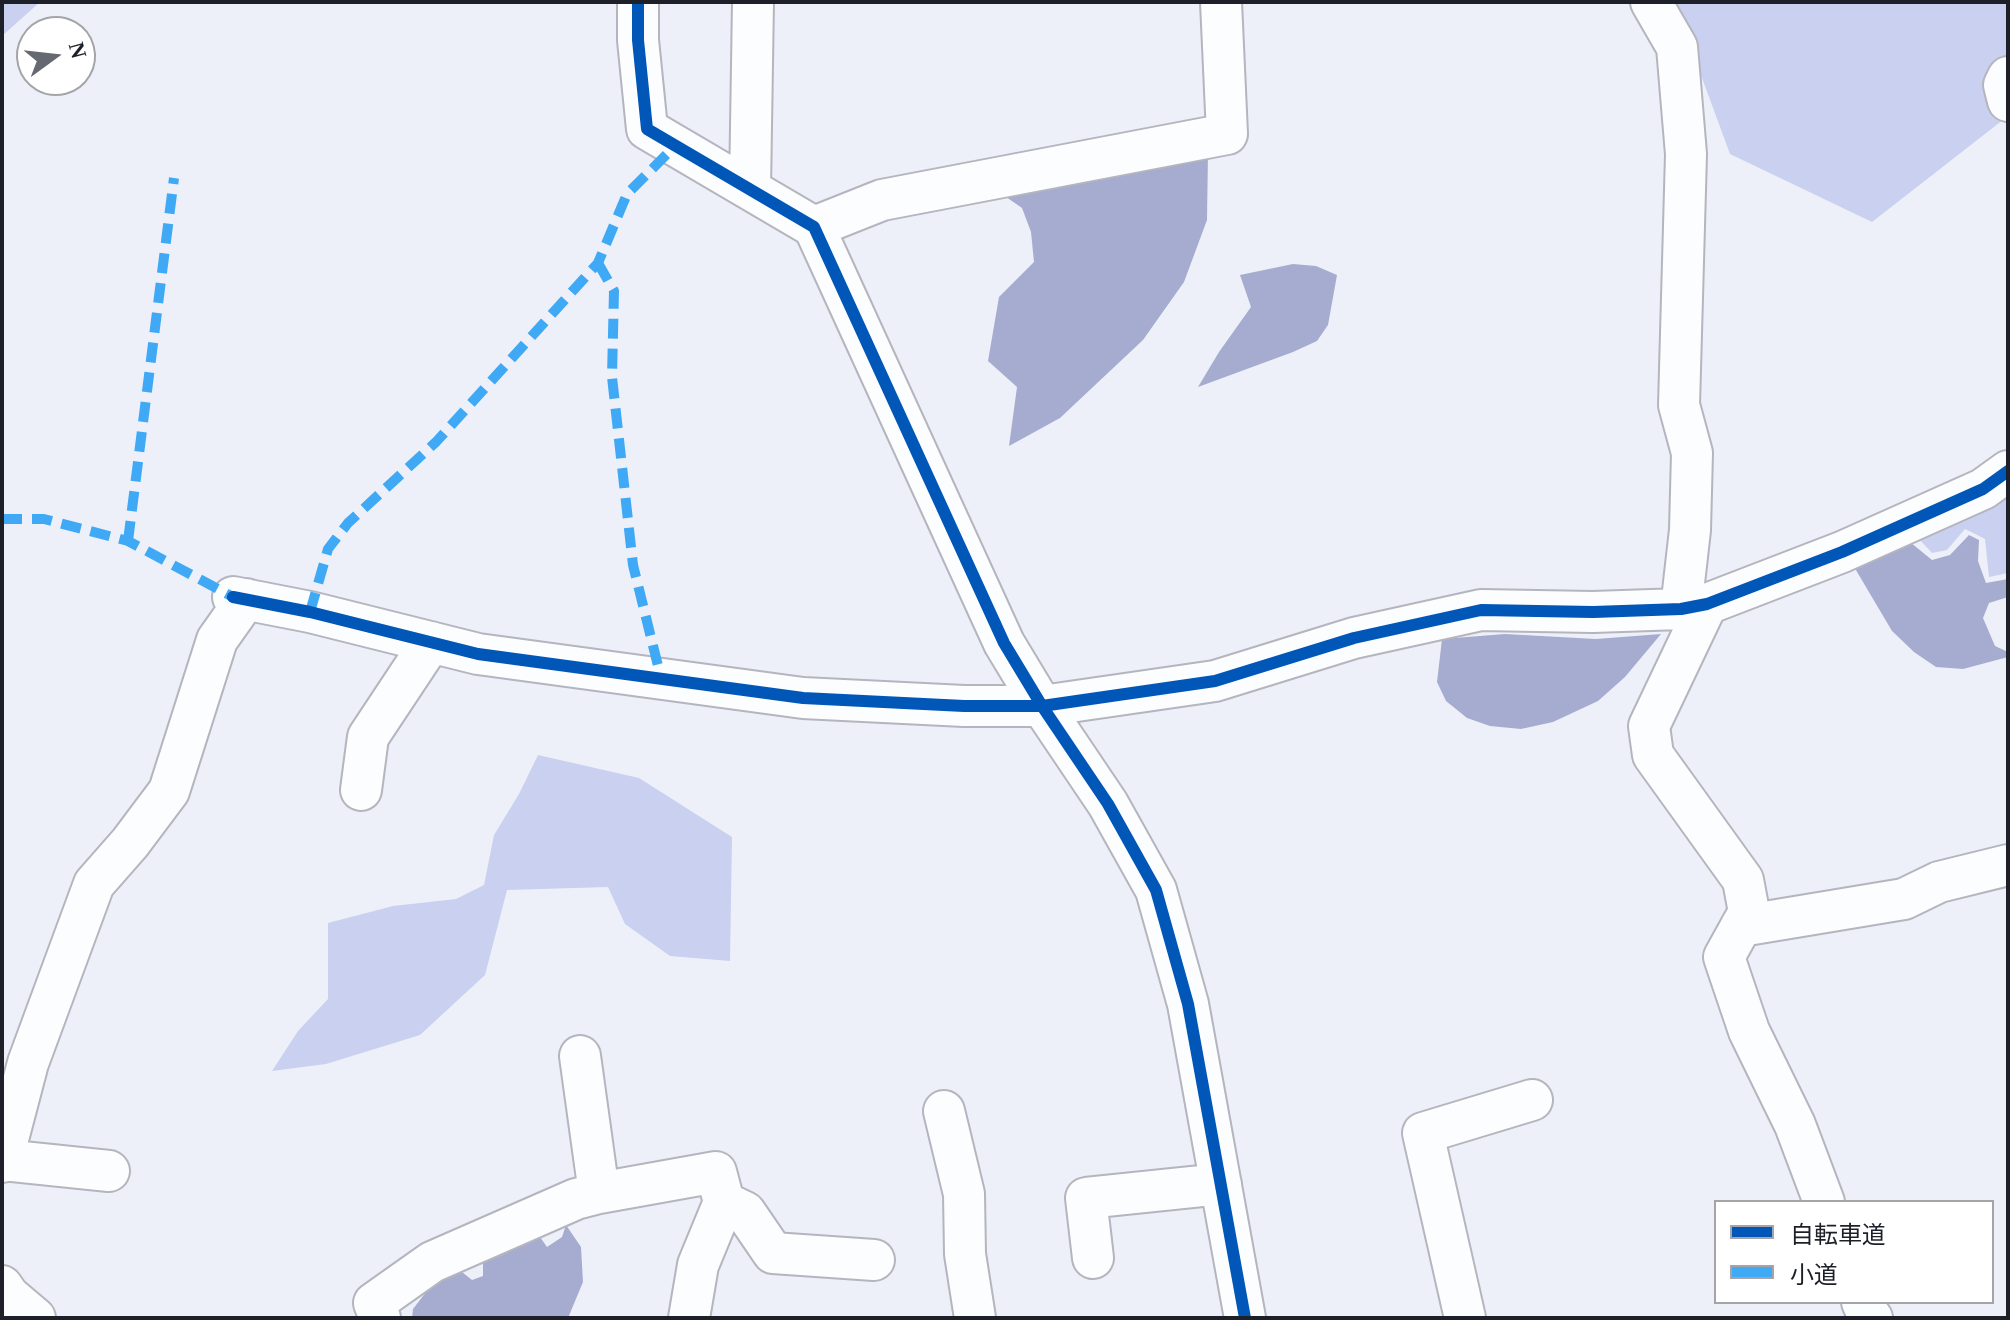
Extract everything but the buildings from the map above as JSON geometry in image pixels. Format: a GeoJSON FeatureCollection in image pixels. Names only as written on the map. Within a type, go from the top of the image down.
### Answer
{"type":"FeatureCollection","features":[{"type":"Feature","properties":{"kind":"street"},"geometry":{"type":"LineString","coordinates":[[638,2],[638,40],[647,129],[814,227],[1004,643],[1108,804],[1156,890],[1188,1004],[1245,1318]]}},
{"type":"Feature","properties":{"kind":"street"},"geometry":{"type":"LineString","coordinates":[[750,189],[753,2]]}},
{"type":"Feature","properties":{"kind":"street"},"geometry":{"type":"LineString","coordinates":[[814,227],[882,200],[1227,134],[1221,2]]}},
{"type":"Feature","properties":{"kind":"street"},"geometry":{"type":"LineString","coordinates":[[1651,2],[1677,47],[1686,154],[1679,405],[1692,453],[1690,530],[1694,607],[1649,726],[1653,755],[1743,880],[1749,912],[1724,957],[1749,1031],[1795,1125],[1823,1200]]}},
{"type":"Feature","properties":{"kind":"street"},"geometry":{"type":"LineString","coordinates":[[2008,77],[2004,85],[2008,101]]}},
{"type":"Feature","properties":{"kind":"street"},"geometry":{"type":"LineString","coordinates":[[109,1171],[2,1161],[28,1063],[94,884],[169,791],[217,640],[240,598],[310,612],[478,654],[803,698],[964,706],[1042,706],[1215,681],[1354,638],[1481,610],[1593,612],[1694,607],[1856,546],[1983,489],[2008,471]]}},
{"type":"Feature","properties":{"kind":"street"},"geometry":{"type":"LineString","coordinates":[[361,790],[368,737],[431,642]]}},
{"type":"Feature","properties":{"kind":"street"},"geometry":{"type":"LineString","coordinates":[[1741,926],[1904,899],[1939,882],[2006,875]]}},
{"type":"Feature","properties":{"kind":"street"},"geometry":{"type":"LineString","coordinates":[[580,1056],[599,1193]]}},
{"type":"Feature","properties":{"kind":"street"},"geometry":{"type":"LineString","coordinates":[[1465,1318],[1423,1133],[1532,1100]]}},
{"type":"Feature","properties":{"kind":"street"},"geometry":{"type":"LineString","coordinates":[[944,1111],[964,1194],[965,1254],[975,1318]]}},
{"type":"Feature","properties":{"kind":"street"},"geometry":{"type":"LineString","coordinates":[[380,1318],[374,1303],[432,1262],[576,1199],[716,1172],[724,1202],[698,1265],[689,1318]]}},
{"type":"Feature","properties":{"kind":"street"},"geometry":{"type":"LineString","coordinates":[[1093,1258],[1086,1198],[1221,1184]]}},
{"type":"Feature","properties":{"kind":"street"},"geometry":{"type":"LineString","coordinates":[[724,1202],[745,1212],[773,1253],[874,1260]]}},
{"type":"Feature","properties":{"kind":"street"},"geometry":{"type":"LineString","coordinates":[[2,1286],[35,1318]]}},
{"type":"Feature","properties":{"kind":"shaded area"},"geometry":{"type":"Polygon","coordinates":[[[2,2],[40,2],[24,16],[16,16],[16,23],[2,36],[2,2]]]}},
{"type":"Feature","properties":{"kind":"shaded area"},"geometry":{"type":"Polygon","coordinates":[[[1674,2],[2008,2],[2008,116],[1872,222],[1730,154],[1674,2]]]}},
{"type":"Feature","properties":{"kind":"shaded area"},"geometry":{"type":"Polygon","coordinates":[[[1208,153],[1207,220],[1184,282],[1143,340],[1060,418],[1009,446],[1017,387],[988,361],[999,297],[1034,262],[1031,232],[1022,208],[996,190],[1208,153]]]}},
{"type":"Feature","properties":{"kind":"shaded area"},"geometry":{"type":"Polygon","coordinates":[[[1293,264],[1316,266],[1337,275],[1328,325],[1317,341],[1198,387],[1251,307],[1240,275],[1293,264]]]}},
{"type":"Feature","properties":{"kind":"shaded area"},"geometry":{"type":"Polygon","coordinates":[[[2008,493],[2008,573],[1989,577],[1985,539],[1965,529],[1947,550],[1932,553],[1918,538],[2008,493]]]}},
{"type":"Feature","properties":{"kind":"shaded area"},"geometry":{"type":"Polygon","coordinates":[[[1969,535],[1979,540],[1978,561],[1986,583],[2008,579],[2008,597],[1989,603],[1983,618],[1995,646],[2008,652],[2008,657],[1963,669],[1936,667],[1892,631],[1850,560],[1905,538],[1932,560],[1950,555],[1969,535]]]}},
{"type":"Feature","properties":{"kind":"shaded area"},"geometry":{"type":"Polygon","coordinates":[[[1505,634],[1596,639],[1661,634],[1625,677],[1598,701],[1553,722],[1521,729],[1490,726],[1467,718],[1446,701],[1437,682],[1442,639],[1505,634]]]}},
{"type":"Feature","properties":{"kind":"shaded area"},"geometry":{"type":"Polygon","coordinates":[[[538,755],[639,778],[732,837],[730,961],[670,956],[625,924],[608,887],[507,890],[485,975],[420,1035],[326,1064],[272,1071],[298,1031],[328,999],[328,923],[393,906],[456,899],[484,885],[494,835],[538,755]]]}},
{"type":"Feature","properties":{"kind":"shaded area"},"geometry":{"type":"Polygon","coordinates":[[[566,1225],[581,1247],[583,1282],[568,1318],[412,1318],[413,1309],[433,1283],[462,1272],[472,1280],[483,1276],[483,1262],[507,1244],[538,1234],[547,1247],[562,1237],[566,1225]]]}},
{"type":"Feature","properties":{"kind":"marked path"},"geometry":{"type":"LineString","coordinates":[[310,612],[328,549],[348,523],[436,442],[598,263],[627,194],[675,146]]}},
{"type":"Feature","properties":{"kind":"marked path"},"geometry":{"type":"LineString","coordinates":[[128,541],[174,178]]}},
{"type":"Feature","properties":{"kind":"marked path"},"geometry":{"type":"LineString","coordinates":[[598,263],[614,291],[612,377],[633,565],[661,678]]}},
{"type":"Feature","properties":{"kind":"marked path"},"geometry":{"type":"LineString","coordinates":[[2,519],[44,519],[128,541],[233,597]]}},
{"type":"Feature","properties":{"kind":"cycle path"},"geometry":{"type":"LineString","coordinates":[[638,2],[638,40],[647,129],[814,227],[1004,643],[1108,804],[1156,890],[1188,1004],[1245,1318]]}},
{"type":"Feature","properties":{"kind":"cycle path"},"geometry":{"type":"LineString","coordinates":[[233,597],[310,612],[478,654],[803,698],[964,706],[1042,706],[1215,681],[1354,638],[1481,610],[1593,612],[1681,609],[1707,604],[1842,552],[1983,489],[2008,471]]}}]}
